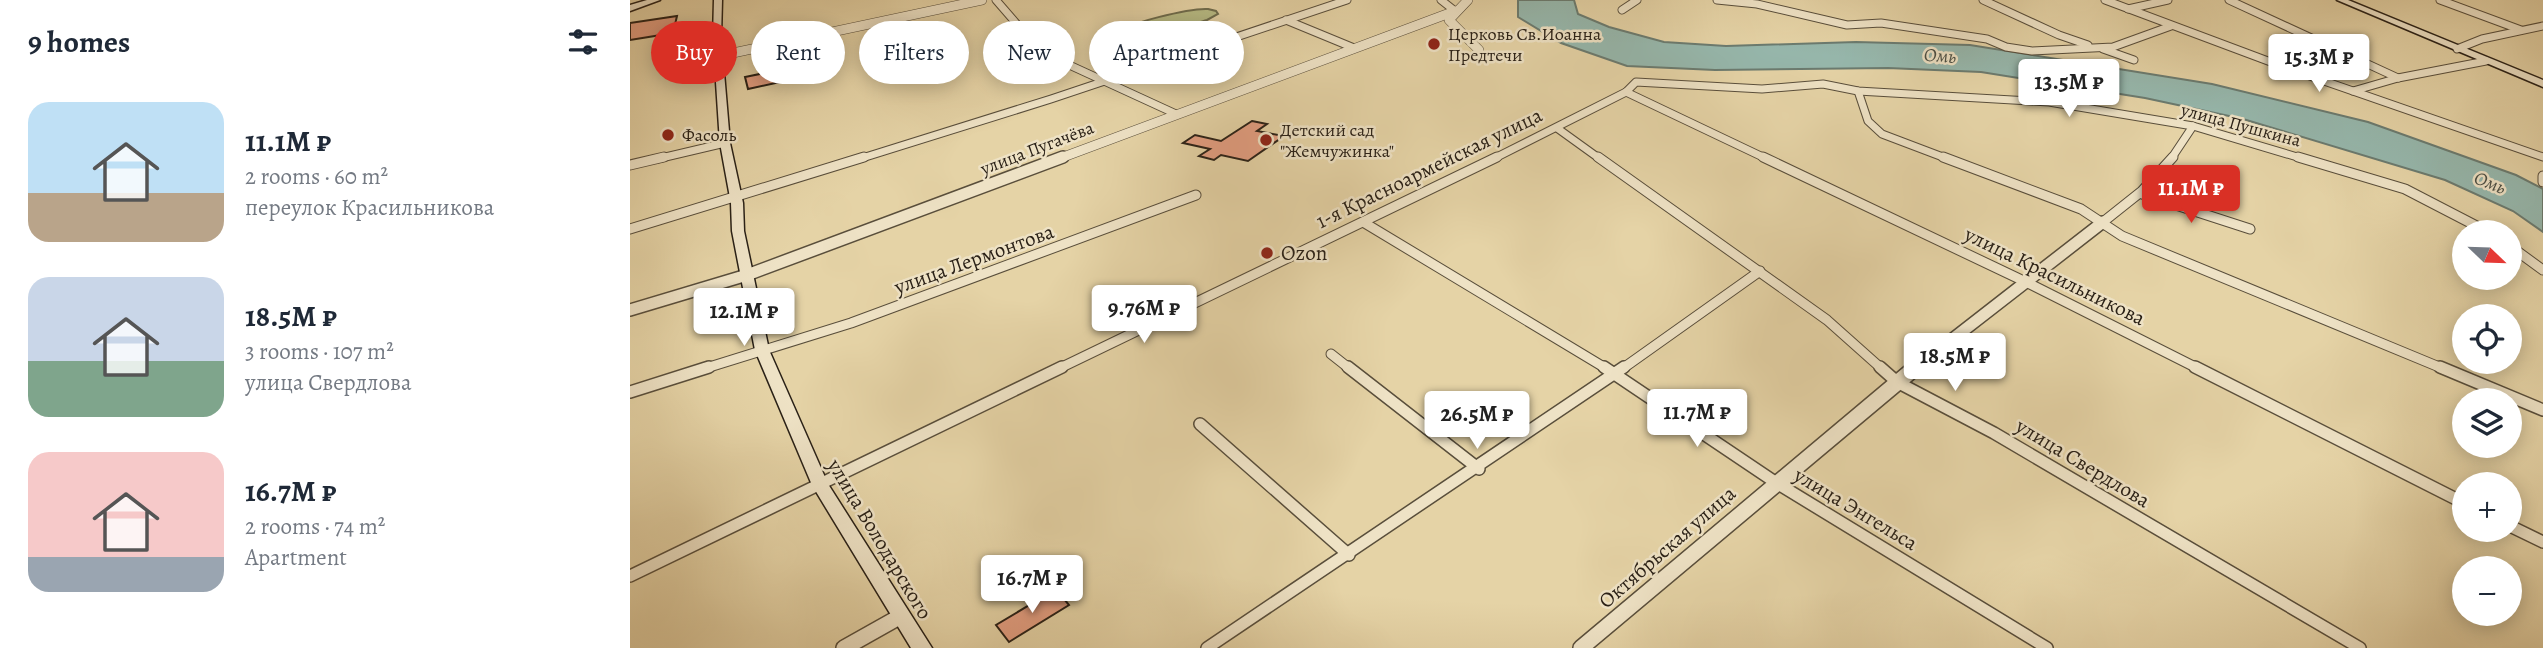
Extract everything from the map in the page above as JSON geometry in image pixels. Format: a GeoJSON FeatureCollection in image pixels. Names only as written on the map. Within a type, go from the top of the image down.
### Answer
{"type":"FeatureCollection","features":[{"type":"Feature","properties":{"kind":"main road"},"geometry":{"type":"LineString","coordinates":[[630,8],[656,0]]}},
{"type":"Feature","properties":{"kind":"main road","name":"улица Володарского"},"geometry":{"type":"LineString","coordinates":[[718,0],[718,21]]}},
{"type":"Feature","properties":{"kind":"main road"},"geometry":{"type":"LineString","coordinates":[[2341,0],[2543,84]]}},
{"type":"Feature","properties":{"kind":"main road","name":"улица Володарского"},"geometry":{"type":"LineString","coordinates":[[721,84],[725,143],[736,200],[738,232],[762,350],[820,485],[922,648]]}},
{"type":"Feature","properties":{"kind":"street"},"geometry":{"type":"LineString","coordinates":[[737,53],[982,0]]}},
{"type":"Feature","properties":{"kind":"street"},"geometry":{"type":"LineString","coordinates":[[996,0],[1041,52],[1089,73]]}},
{"type":"Feature","properties":{"kind":"street"},"geometry":{"type":"LineString","coordinates":[[1244,33],[1347,0]]}},
{"type":"Feature","properties":{"kind":"street"},"geometry":{"type":"LineString","coordinates":[[1441,0],[1455,11]]}},
{"type":"Feature","properties":{"kind":"street"},"geometry":{"type":"LineString","coordinates":[[1468,0],[1449,20],[1479,50]]}},
{"type":"Feature","properties":{"kind":"street"},"geometry":{"type":"LineString","coordinates":[[1622,10],[1637,0]]}},
{"type":"Feature","properties":{"kind":"street"},"geometry":{"type":"LineString","coordinates":[[1717,0],[1757,4],[1847,25],[1866,23],[1987,39],[2006,47],[2032,51],[2113,47],[2171,26]]}},
{"type":"Feature","properties":{"kind":"street"},"geometry":{"type":"LineString","coordinates":[[1983,0],[2059,35],[2134,60]]}},
{"type":"Feature","properties":{"kind":"street"},"geometry":{"type":"LineString","coordinates":[[2105,0],[2171,26],[2543,157]]}},
{"type":"Feature","properties":{"kind":"street"},"geometry":{"type":"LineString","coordinates":[[2128,9],[2168,0]]}},
{"type":"Feature","properties":{"kind":"street"},"geometry":{"type":"LineString","coordinates":[[2229,0],[2398,78]]}},
{"type":"Feature","properties":{"kind":"street"},"geometry":{"type":"LineString","coordinates":[[2441,0],[2522,30]]}},
{"type":"Feature","properties":{"kind":"street","name":"улица Пугачёва"},"geometry":{"type":"LineString","coordinates":[[630,310],[747,275],[1455,11]]}},
{"type":"Feature","properties":{"kind":"street"},"geometry":{"type":"LineString","coordinates":[[1285,20],[1354,48]]}},
{"type":"Feature","properties":{"kind":"street"},"geometry":{"type":"LineString","coordinates":[[2457,49],[2482,39],[2543,26]]}},
{"type":"Feature","properties":{"kind":"street"},"geometry":{"type":"LineString","coordinates":[[2353,91],[2398,78],[2486,61]]}},
{"type":"Feature","properties":{"kind":"street","name":"улица Пушкина"},"geometry":{"type":"LineString","coordinates":[[1636,82],[1773,89],[1838,84],[1858,91],[2049,102],[2193,126],[2404,189],[2465,220]]}},
{"type":"Feature","properties":{"kind":"street","name":"1-я Красноармейская улица"},"geometry":{"type":"LineString","coordinates":[[630,576],[1557,128],[1626,92],[1636,82]]}},
{"type":"Feature","properties":{"kind":"street"},"geometry":{"type":"LineString","coordinates":[[630,229],[736,200],[890,148],[1073,93],[1093,84]]}},
{"type":"Feature","properties":{"kind":"street"},"geometry":{"type":"LineString","coordinates":[[1114,84],[1176,114]]}},
{"type":"Feature","properties":{"kind":"street"},"geometry":{"type":"LineString","coordinates":[[1858,91],[1868,121],[1882,134],[2081,209],[2122,236],[2543,410]]}},
{"type":"Feature","properties":{"kind":"street","name":"улица Красильникова"},"geometry":{"type":"LineString","coordinates":[[1626,92],[2028,283],[2452,497]]}},
{"type":"Feature","properties":{"kind":"street","name":"Октябрьская улица"},"geometry":{"type":"LineString","coordinates":[[1581,648],[1897,382],[2142,194],[2177,155],[2193,126]]}},
{"type":"Feature","properties":{"kind":"street","name":"улица Свердлова"},"geometry":{"type":"LineString","coordinates":[[1557,128],[1827,320],[1897,382],[1994,433],[2360,648]]}},
{"type":"Feature","properties":{"kind":"street"},"geometry":{"type":"LineString","coordinates":[[630,165],[725,143]]}},
{"type":"Feature","properties":{"kind":"street"},"geometry":{"type":"LineString","coordinates":[[2543,176],[2543,182]]}},
{"type":"Feature","properties":{"kind":"street"},"geometry":{"type":"LineString","coordinates":[[2142,194],[2250,229]]}},
{"type":"Feature","properties":{"kind":"street","name":"улица Лермонтова"},"geometry":{"type":"LineString","coordinates":[[630,392],[851,323],[1196,195]]}},
{"type":"Feature","properties":{"kind":"street","name":"улица Энгельса"},"geometry":{"type":"LineString","coordinates":[[1363,222],[1617,375],[1775,482],[2047,648]]}},
{"type":"Feature","properties":{"kind":"street"},"geometry":{"type":"LineString","coordinates":[[2522,255],[2543,270]]}},
{"type":"Feature","properties":{"kind":"street"},"geometry":{"type":"LineString","coordinates":[[1207,648],[1617,375],[1760,271]]}},
{"type":"Feature","properties":{"kind":"street"},"geometry":{"type":"LineString","coordinates":[[1331,354],[1479,469]]}},
{"type":"Feature","properties":{"kind":"street"},"geometry":{"type":"LineString","coordinates":[[1199,424],[1349,555]]}},
{"type":"Feature","properties":{"kind":"street"},"geometry":{"type":"LineString","coordinates":[[2522,532],[2543,542]]}},
{"type":"Feature","properties":{"kind":"street"},"geometry":{"type":"LineString","coordinates":[[844,648],[901,615]]}},
{"type":"Feature","properties":{"kind":"green space"},"geometry":{"type":"Polygon","coordinates":[[[1208,9],[1218,14],[1204,21],[1146,21],[1158,17],[1208,9]]]}},
{"type":"Feature","properties":{"kind":"water","name":"Омь"},"geometry":{"type":"Polygon","coordinates":[[[1518,0],[1574,0],[1578,14],[1609,27],[1664,42],[1726,46],[1856,42],[1970,45],[2212,84],[2368,122],[2516,175],[2543,189],[2543,232],[2513,211],[2445,180],[2243,119],[2145,98],[1981,72],[1888,68],[1715,70],[1627,66],[1561,43],[1518,17],[1518,0]]]}},
{"type":"Feature","properties":{"kind":"building"},"geometry":{"type":"Polygon","coordinates":[[[677,16],[676,21],[651,21],[651,37],[630,40],[630,23],[677,16]]]}},
{"type":"Feature","properties":{"kind":"building"},"geometry":{"type":"Polygon","coordinates":[[[751,76],[751,84],[771,84],[748,89],[745,77],[751,76]]]}},
{"type":"Feature","properties":{"kind":"building","name":"Детский сад \"Жемчужинка\""},"geometry":{"type":"Polygon","coordinates":[[[1252,121],[1267,124],[1257,131],[1284,136],[1248,161],[1221,155],[1214,160],[1199,156],[1210,149],[1183,143],[1195,135],[1221,141],[1252,121]]]}},
{"type":"Feature","properties":{"kind":"building"},"geometry":{"type":"Polygon","coordinates":[[[1056,589],[1069,605],[1009,642],[996,625],[1056,589]]]}},
{"type":"Feature","properties":{"kind":"place","name":"Церковь Св.Иоанна Предтечи"},"geometry":{"type":"Point","coordinates":[1434,44]}},
{"type":"Feature","properties":{"kind":"place","name":"Фасоль"},"geometry":{"type":"Point","coordinates":[668,135]}},
{"type":"Feature","properties":{"kind":"place","name":"Детский сад \"Жемчужинка\""},"geometry":{"type":"Point","coordinates":[1266,140]}},
{"type":"Feature","properties":{"kind":"place","name":"Ozon"},"geometry":{"type":"Point","coordinates":[1267,253]}}]}
